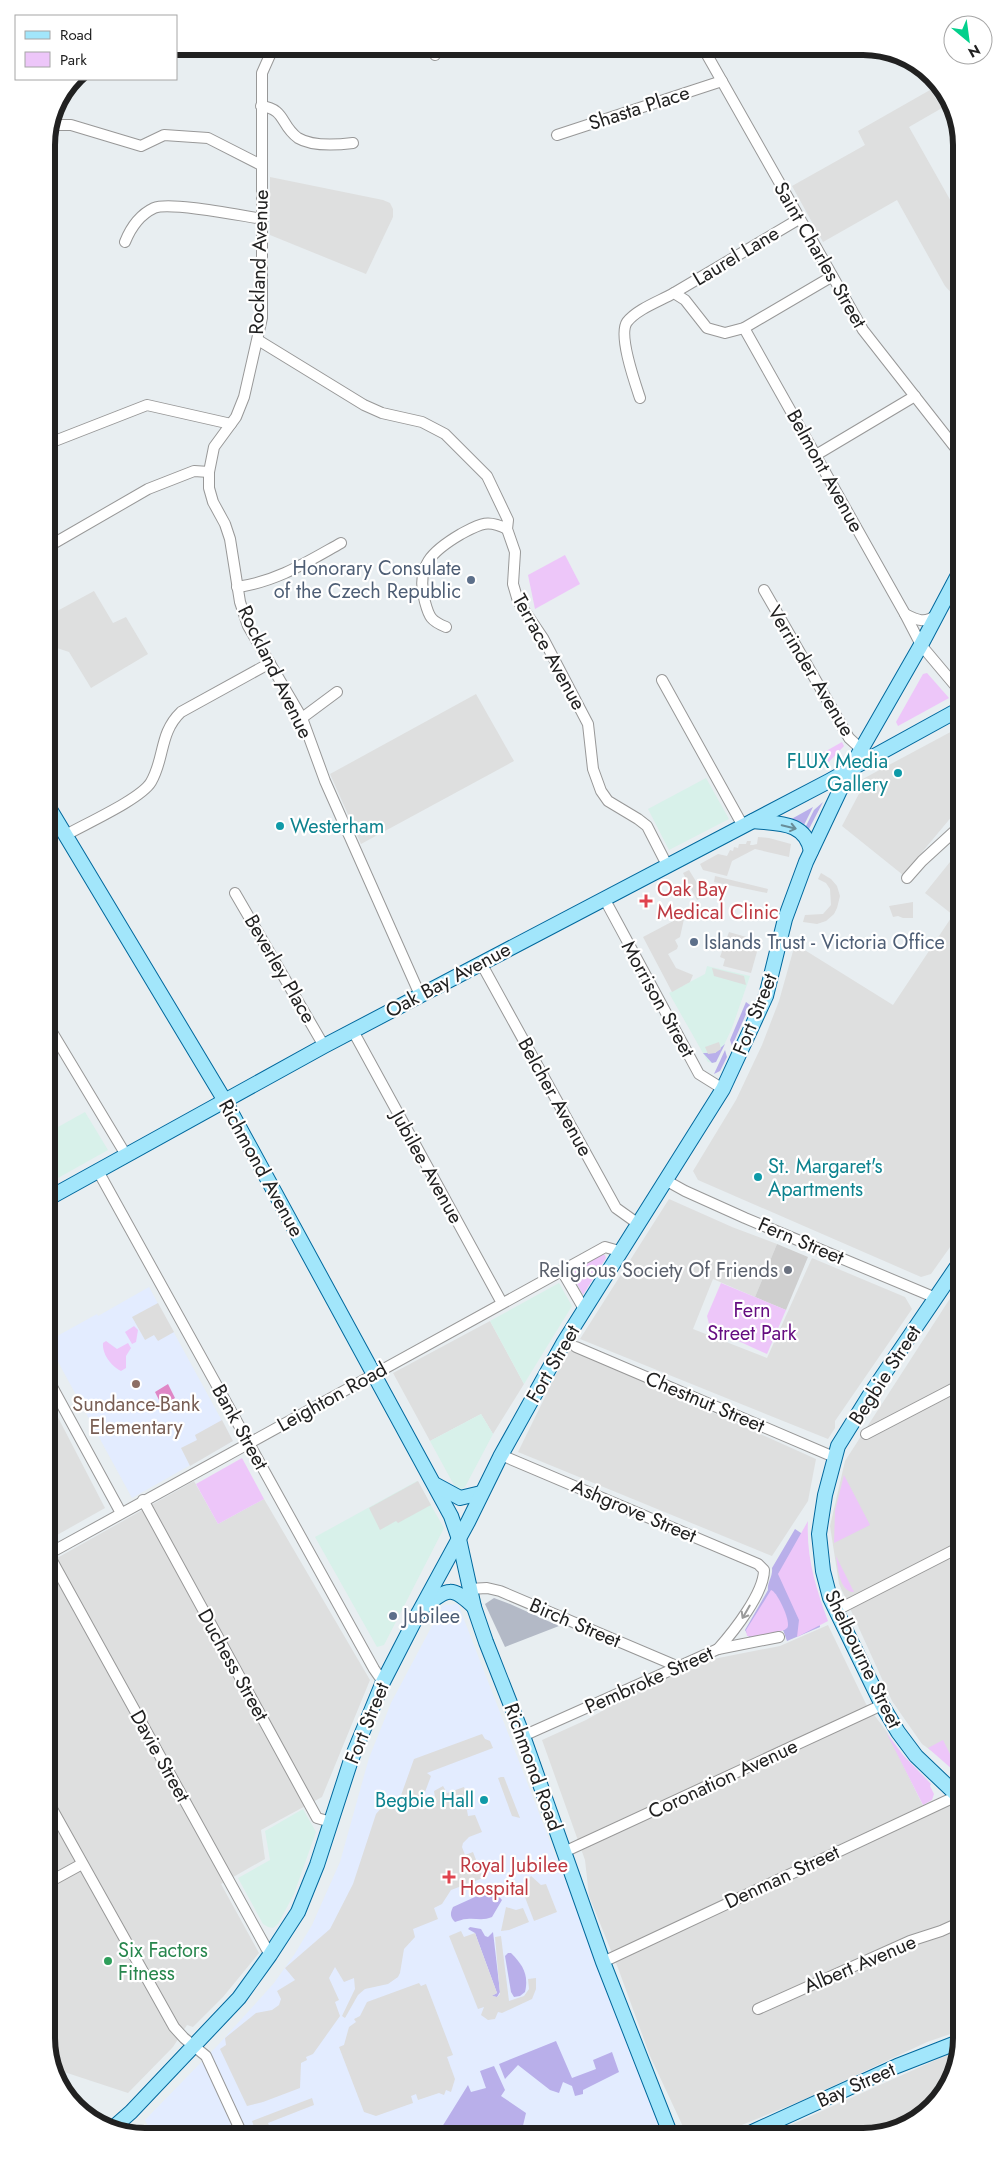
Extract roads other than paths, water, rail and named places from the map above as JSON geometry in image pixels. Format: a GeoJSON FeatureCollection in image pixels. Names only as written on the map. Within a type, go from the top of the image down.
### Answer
{"type":"FeatureCollection","features":[{"type":"Feature","properties":{"kind":"main road","name":"Fort Street"},"geometry":{"type":"LineString","coordinates":[[119,2124],[239,1998],[286,1933],[318,1865],[351,1760],[383,1682],[501,1455],[584,1309],[637,1224],[667,1181],[723,1089],[766,996],[786,919],[811,851],[850,770],[921,645],[953,584]]}},
{"type":"Feature","properties":{"kind":"main road","name":"Oak Bay Avenue"},"geometry":{"type":"LineString","coordinates":[[55,1195],[324,1046],[850,770],[953,713]]}},
{"type":"Feature","properties":{"kind":"main road","name":"Richmond Avenue"},"geometry":{"type":"LineString","coordinates":[[55,817],[225,1102],[436,1485],[451,1516],[459,1539]]}},
{"type":"Feature","properties":{"kind":"main road"},"geometry":{"type":"LineString","coordinates":[[748,823],[795,827],[802,831],[809,841],[811,851]]}},
{"type":"Feature","properties":{"kind":"main road","name":"Begbie Street"},"geometry":{"type":"LineString","coordinates":[[825,1495],[838,1446],[953,1272]]}},
{"type":"Feature","properties":{"kind":"main road"},"geometry":{"type":"LineString","coordinates":[[436,1485],[460,1498],[481,1493]]}},
{"type":"Feature","properties":{"kind":"main road","name":"Shelbourne Street"},"geometry":{"type":"LineString","coordinates":[[825,1495],[819,1534],[823,1571],[835,1610],[882,1705],[898,1732],[916,1756],[953,1790]]}},
{"type":"Feature","properties":{"kind":"main road","name":"Richmond Road"},"geometry":{"type":"LineString","coordinates":[[459,1539],[474,1607],[523,1736],[603,1962],[668,2128]]}},
{"type":"Feature","properties":{"kind":"main road"},"geometry":{"type":"LineString","coordinates":[[418,1612],[446,1591],[453,1591],[461,1595],[474,1607]]}},
{"type":"Feature","properties":{"kind":"main road","name":"Bay Street"},"geometry":{"type":"LineString","coordinates":[[761,2128],[897,2066],[952,2044]]}},
{"type":"Feature","properties":{"kind":"street","name":"Rockland Avenue"},"geometry":{"type":"LineString","coordinates":[[272,55],[262,74],[262,318],[244,397],[231,424],[214,447],[208,472],[209,488],[213,502],[225,524],[230,539],[240,602],[248,626],[302,718],[325,781],[420,995]]}},
{"type":"Feature","properties":{"kind":"street","name":"Saint Charles Street"},"geometry":{"type":"LineString","coordinates":[[707,55],[831,277],[863,330],[953,445]]}},
{"type":"Feature","properties":{"kind":"street","name":"Shasta Place"},"geometry":{"type":"LineString","coordinates":[[557,135],[722,81]]}},
{"type":"Feature","properties":{"kind":"street"},"geometry":{"type":"LineString","coordinates":[[261,106],[272,107],[277,110],[284,122],[298,138],[309,142],[337,145],[353,143]]}},
{"type":"Feature","properties":{"kind":"street"},"geometry":{"type":"LineString","coordinates":[[57,125],[71,126],[141,146],[164,135],[208,138],[261,165]]}},
{"type":"Feature","properties":{"kind":"street"},"geometry":{"type":"LineString","coordinates":[[125,242],[131,227],[143,214],[156,207],[175,207],[263,219]]}},
{"type":"Feature","properties":{"kind":"street","name":"Laurel Lane"},"geometry":{"type":"LineString","coordinates":[[640,398],[627,350],[624,332],[626,324],[640,312],[674,294],[799,219]]}},
{"type":"Feature","properties":{"kind":"street"},"geometry":{"type":"LineString","coordinates":[[674,294],[685,300],[707,328],[725,333],[744,328],[831,277]]}},
{"type":"Feature","properties":{"kind":"street","name":"Belmont Avenue"},"geometry":{"type":"LineString","coordinates":[[744,328],[921,645],[953,683]]}},
{"type":"Feature","properties":{"kind":"street","name":"Terrace Avenue"},"geometry":{"type":"LineString","coordinates":[[258,340],[364,406],[382,413],[422,422],[445,434],[488,476],[508,520],[507,529],[515,552],[513,584],[518,601],[543,638],[588,724],[593,769],[601,791],[608,802],[647,826],[667,865]]}},
{"type":"Feature","properties":{"kind":"street"},"geometry":{"type":"LineString","coordinates":[[816,455],[915,396]]}},
{"type":"Feature","properties":{"kind":"street"},"geometry":{"type":"LineString","coordinates":[[55,441],[148,405],[231,424]]}},
{"type":"Feature","properties":{"kind":"street"},"geometry":{"type":"LineString","coordinates":[[55,543],[148,489],[194,471],[208,472]]}},
{"type":"Feature","properties":{"kind":"street"},"geometry":{"type":"LineString","coordinates":[[446,627],[435,622],[428,613],[423,596],[422,581],[425,567],[435,550],[487,522],[496,523],[507,529]]}},
{"type":"Feature","properties":{"kind":"street"},"geometry":{"type":"LineString","coordinates":[[237,587],[258,584],[280,577],[341,544]]}},
{"type":"Feature","properties":{"kind":"street","name":"Verrinder Avenue"},"geometry":{"type":"LineString","coordinates":[[764,590],[848,738],[862,748]]}},
{"type":"Feature","properties":{"kind":"street"},"geometry":{"type":"LineString","coordinates":[[905,614],[922,621],[930,620],[936,615]]}},
{"type":"Feature","properties":{"kind":"street"},"geometry":{"type":"LineString","coordinates":[[66,835],[136,796],[150,784],[157,769],[171,721],[181,712],[270,663]]}},
{"type":"Feature","properties":{"kind":"street"},"geometry":{"type":"LineString","coordinates":[[662,680],[748,823]]}},
{"type":"Feature","properties":{"kind":"street"},"geometry":{"type":"LineString","coordinates":[[302,718],[337,692]]}},
{"type":"Feature","properties":{"kind":"street"},"geometry":{"type":"LineString","coordinates":[[907,878],[922,861],[953,833]]}},
{"type":"Feature","properties":{"kind":"street","name":"Beverley Place"},"geometry":{"type":"LineString","coordinates":[[235,893],[324,1046]]}},
{"type":"Feature","properties":{"kind":"street","name":"Morrison Street"},"geometry":{"type":"LineString","coordinates":[[604,898],[699,1074],[723,1089]]}},
{"type":"Feature","properties":{"kind":"street","name":"Belcher Avenue"},"geometry":{"type":"LineString","coordinates":[[482,963],[616,1208],[637,1224]]}},
{"type":"Feature","properties":{"kind":"street","name":"Jubilee Avenue"},"geometry":{"type":"LineString","coordinates":[[353,1031],[502,1303]]}},
{"type":"Feature","properties":{"kind":"street"},"geometry":{"type":"LineString","coordinates":[[55,1037],[126,1155]]}},
{"type":"Feature","properties":{"kind":"street","name":"Bank Street"},"geometry":{"type":"LineString","coordinates":[[98,1171],[374,1669],[383,1682]]}},
{"type":"Feature","properties":{"kind":"street","name":"Fern Street"},"geometry":{"type":"LineString","coordinates":[[667,1181],[736,1214],[936,1298]]}},
{"type":"Feature","properties":{"kind":"street","name":"Leighton Road"},"geometry":{"type":"LineString","coordinates":[[55,1550],[605,1247],[620,1251]]}},
{"type":"Feature","properties":{"kind":"street"},"geometry":{"type":"LineString","coordinates":[[562,1271],[584,1309]]}},
{"type":"Feature","properties":{"kind":"street","name":"Chestnut Street"},"geometry":{"type":"LineString","coordinates":[[576,1347],[834,1457]]}},
{"type":"Feature","properties":{"kind":"street"},"geometry":{"type":"LineString","coordinates":[[866,1434],[953,1389]]}},
{"type":"Feature","properties":{"kind":"street"},"geometry":{"type":"LineString","coordinates":[[55,1392],[121,1513]]}},
{"type":"Feature","properties":{"kind":"street","name":"Ashgrove Street"},"geometry":{"type":"LineString","coordinates":[[501,1455],[758,1564],[764,1570],[764,1580],[737,1627],[718,1649]]}},
{"type":"Feature","properties":{"kind":"street","name":"Duchess Street"},"geometry":{"type":"LineString","coordinates":[[143,1500],[317,1818],[331,1822]]}},
{"type":"Feature","properties":{"kind":"street"},"geometry":{"type":"LineString","coordinates":[[835,1610],[953,1551]]}},
{"type":"Feature","properties":{"kind":"street","name":"Davie Street"},"geometry":{"type":"LineString","coordinates":[[55,1566],[270,1955]]}},
{"type":"Feature","properties":{"kind":"street","name":"Birch Street"},"geometry":{"type":"LineString","coordinates":[[469,1589],[488,1588],[500,1590],[679,1667]]}},
{"type":"Feature","properties":{"kind":"street","name":"Pembroke Street"},"geometry":{"type":"LineString","coordinates":[[523,1736],[718,1649],[779,1637]]}},
{"type":"Feature","properties":{"kind":"street","name":"Coronation Avenue"},"geometry":{"type":"LineString","coordinates":[[564,1852],[882,1705]]}},
{"type":"Feature","properties":{"kind":"street","name":"Denman Street"},"geometry":{"type":"LineString","coordinates":[[603,1962],[953,1799]]}},
{"type":"Feature","properties":{"kind":"street"},"geometry":{"type":"LineString","coordinates":[[55,1814],[174,2027],[206,2056],[239,2128]]}},
{"type":"Feature","properties":{"kind":"street"},"geometry":{"type":"LineString","coordinates":[[55,1879],[82,1864]]}},
{"type":"Feature","properties":{"kind":"street","name":"Albert Avenue"},"geometry":{"type":"LineString","coordinates":[[758,2009],[910,1941],[953,1926]]}},
{"type":"Feature","properties":{"kind":"place","name":"Honorary Consulate of the Czech Republic"},"geometry":{"type":"Point","coordinates":[471,580]}},
{"type":"Feature","properties":{"kind":"place","name":"FLUX Media Gallery"},"geometry":{"type":"Point","coordinates":[898,773]}},
{"type":"Feature","properties":{"kind":"place","name":"Westerham"},"geometry":{"type":"Point","coordinates":[280,826]}},
{"type":"Feature","properties":{"kind":"place","name":"Oak Bay Medical Clinic"},"geometry":{"type":"Point","coordinates":[646,901]}},
{"type":"Feature","properties":{"kind":"place","name":"Islands Trust - Victoria Office"},"geometry":{"type":"Point","coordinates":[694,942]}},
{"type":"Feature","properties":{"kind":"place","name":"St. Margaret's Apartments"},"geometry":{"type":"Point","coordinates":[758,1177]}},
{"type":"Feature","properties":{"kind":"place","name":"Religious Society Of Friends"},"geometry":{"type":"Point","coordinates":[788,1270]}},
{"type":"Feature","properties":{"kind":"place","name":"Sundance-Bank Elementary"},"geometry":{"type":"Point","coordinates":[136,1384]}},
{"type":"Feature","properties":{"kind":"place","name":"Jubilee"},"geometry":{"type":"Point","coordinates":[393,1616]}},
{"type":"Feature","properties":{"kind":"place","name":"Begbie Hall"},"geometry":{"type":"Point","coordinates":[484,1800]}},
{"type":"Feature","properties":{"kind":"place","name":"Royal Jubilee Hospital"},"geometry":{"type":"Point","coordinates":[449,1877]}},
{"type":"Feature","properties":{"kind":"place","name":"Six Factors Fitness"},"geometry":{"type":"Point","coordinates":[108,1961]}},
{"type":"Feature","properties":{"kind":"park label","name":"Fern Street Park"},"geometry":{"type":"Point","coordinates":[752,1322]}}]}
